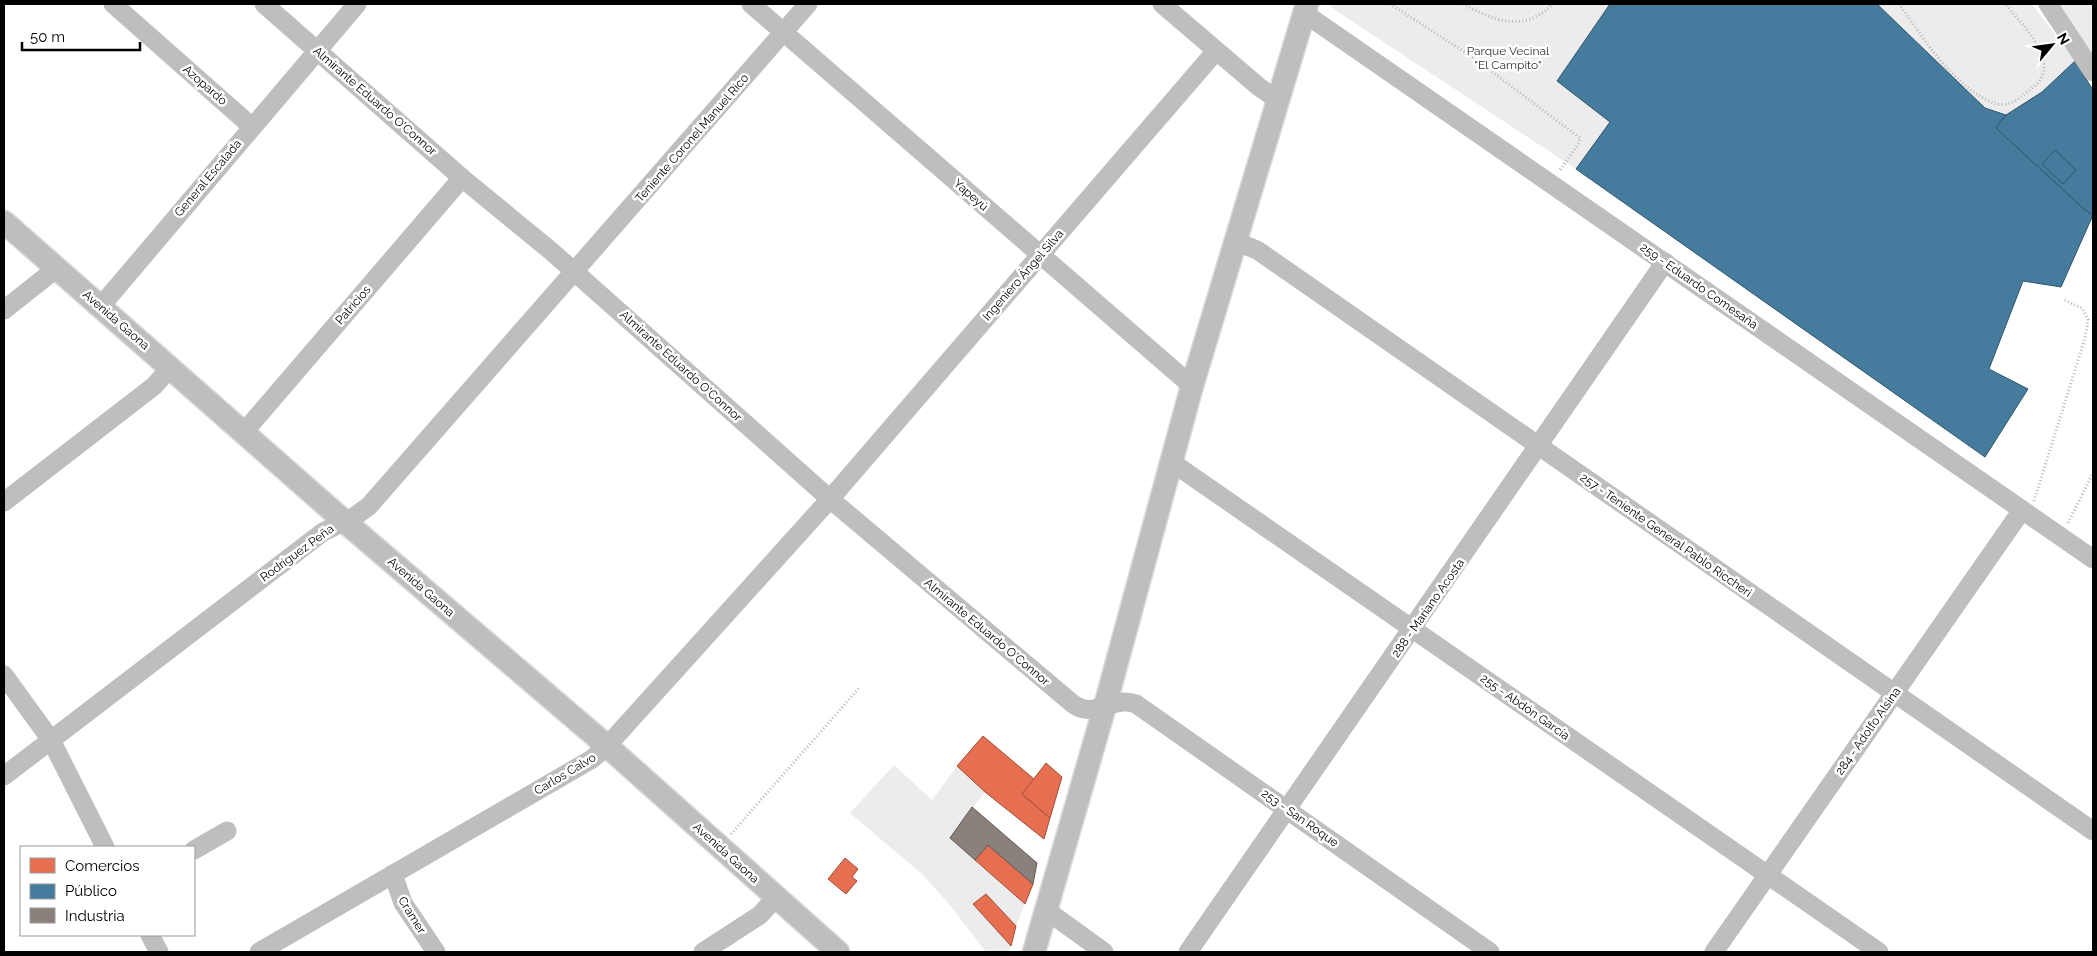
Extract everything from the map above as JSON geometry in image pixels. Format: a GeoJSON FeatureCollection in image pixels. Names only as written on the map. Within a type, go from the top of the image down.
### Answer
{"type":"FeatureCollection","features":[{"type":"Feature","properties":{"kind":"main road"},"geometry":{"type":"LineString","coordinates":[[1034,952],[1105,706],[1170,461],[1305,8]]}},
{"type":"Feature","properties":{"kind":"main road","name":"Avenida Gaona"},"geometry":{"type":"LineString","coordinates":[[4,222],[344,521],[607,746],[838,952]]}},
{"type":"Feature","properties":{"kind":"street","name":"Azopardo"},"geometry":{"type":"LineString","coordinates":[[113,4],[252,126]]}},
{"type":"Feature","properties":{"kind":"street","name":"Almirante Eduardo O'Connor"},"geometry":{"type":"LineString","coordinates":[[264,4],[462,178],[575,272],[830,499],[1073,704],[1082,710],[1092,710],[1105,706]]}},
{"type":"Feature","properties":{"kind":"street","name":"General Escalada"},"geometry":{"type":"LineString","coordinates":[[101,306],[316,50],[357,4]]}},
{"type":"Feature","properties":{"kind":"street","name":"Yapeyú"},"geometry":{"type":"LineString","coordinates":[[751,4],[1192,386]]}},
{"type":"Feature","properties":{"kind":"street","name":"Teniente Coronel Manuel Rico"},"geometry":{"type":"LineString","coordinates":[[575,272],[808,4]]}},
{"type":"Feature","properties":{"kind":"street"},"geometry":{"type":"LineString","coordinates":[[1162,4],[1259,87],[1278,100]]}},
{"type":"Feature","properties":{"kind":"street"},"geometry":{"type":"LineString","coordinates":[[2048,4],[2093,72]]}},
{"type":"Feature","properties":{"kind":"street","name":"259 - Eduardo Comesaña"},"geometry":{"type":"LineString","coordinates":[[1305,8],[1550,183],[2093,559]]}},
{"type":"Feature","properties":{"kind":"street","name":"Ingeniero Ángel Silva"},"geometry":{"type":"LineString","coordinates":[[830,499],[1216,51]]}},
{"type":"Feature","properties":{"kind":"street","name":"Patricios"},"geometry":{"type":"LineString","coordinates":[[244,432],[462,178]]}},
{"type":"Feature","properties":{"kind":"street","name":"257 - Teniente General Pablo Riccheri"},"geometry":{"type":"LineString","coordinates":[[1236,242],[1257,250],[2093,831]]}},
{"type":"Feature","properties":{"kind":"street","name":"288 - Mariano Acosta"},"geometry":{"type":"LineString","coordinates":[[1188,952],[1413,630],[1665,262]]}},
{"type":"Feature","properties":{"kind":"street"},"geometry":{"type":"LineString","coordinates":[[4,310],[57,268]]}},
{"type":"Feature","properties":{"kind":"street","name":"Rodríguez Peña"},"geometry":{"type":"LineString","coordinates":[[4,776],[322,532],[354,517],[369,506],[575,272]]}},
{"type":"Feature","properties":{"kind":"street"},"geometry":{"type":"LineString","coordinates":[[4,502],[154,386],[170,368]]}},
{"type":"Feature","properties":{"kind":"street","name":"255 - Abdón García"},"geometry":{"type":"LineString","coordinates":[[1170,461],[1879,952]]}},
{"type":"Feature","properties":{"kind":"street","name":"Carlos Calvo"},"geometry":{"type":"LineString","coordinates":[[259,952],[592,759],[607,746],[830,499]]}},
{"type":"Feature","properties":{"kind":"street","name":"284 - Adolfo Alsina"},"geometry":{"type":"LineString","coordinates":[[1714,952],[2022,510]]}},
{"type":"Feature","properties":{"kind":"street"},"geometry":{"type":"LineString","coordinates":[[4,675],[50,740],[104,846]]}},
{"type":"Feature","properties":{"kind":"street","name":"253 - San Roque"},"geometry":{"type":"LineString","coordinates":[[1105,706],[1119,702],[1136,704],[1490,952]]}},
{"type":"Feature","properties":{"kind":"street"},"geometry":{"type":"LineString","coordinates":[[195,849],[227,831]]}},
{"type":"Feature","properties":{"kind":"street","name":"Cramer"},"geometry":{"type":"LineString","coordinates":[[393,874],[403,904],[436,952]]}},
{"type":"Feature","properties":{"kind":"street"},"geometry":{"type":"LineString","coordinates":[[703,952],[760,915],[776,898]]}},
{"type":"Feature","properties":{"kind":"street"},"geometry":{"type":"LineString","coordinates":[[1046,910],[1104,952]]}},
{"type":"Feature","properties":{"kind":"street"},"geometry":{"type":"LineString","coordinates":[[151,936],[159,952]]}},
{"type":"Feature","properties":{"kind":"path"},"geometry":{"type":"LineString","coordinates":[[1390,4],[1471,56],[1580,138],[1579,143],[1550,183]]}},
{"type":"Feature","properties":{"kind":"path"},"geometry":{"type":"LineString","coordinates":[[1463,4],[1495,19],[1513,22],[1530,20],[1553,4]]}},
{"type":"Feature","properties":{"kind":"path"},"geometry":{"type":"LineString","coordinates":[[1899,4],[1933,53],[1968,86],[1993,103],[2002,105],[2020,98],[2041,78],[2045,64],[2032,36],[2005,4]]}},
{"type":"Feature","properties":{"kind":"path"},"geometry":{"type":"LineString","coordinates":[[2022,510],[2034,501],[2085,338],[2088,320],[2082,308],[2064,300]]}},
{"type":"Feature","properties":{"kind":"path"},"geometry":{"type":"LineString","coordinates":[[2060,537],[2093,473]]}},
{"type":"Feature","properties":{"kind":"path"},"geometry":{"type":"LineString","coordinates":[[730,835],[860,687]]}},
{"type":"Feature","properties":{"kind":"green space","name":"Parque Vecinal \"El Campito\""},"geometry":{"type":"Polygon","coordinates":[[[1330,4],[1610,4],[1557,81],[1610,122],[1576,169],[1332,8],[1330,4]]]}},
{"type":"Feature","properties":{"kind":"green space"},"geometry":{"type":"Polygon","coordinates":[[[1877,4],[2032,4],[2075,61],[2042,92],[2006,115],[1985,108],[1877,4]]]}},
{"type":"Feature","properties":{"kind":"green space"},"geometry":{"type":"Polygon","coordinates":[[[2054,4],[2093,4],[2093,59],[2054,4]]]}},
{"type":"Feature","properties":{"kind":"green space"},"geometry":{"type":"Polygon","coordinates":[[[894,765],[932,800],[957,766],[985,792],[950,838],[1025,904],[1016,926],[973,904],[1011,946],[1009,952],[986,952],[949,904],[923,875],[850,813],[894,765]]]}},
{"type":"Feature","properties":{"kind":"building: Comercios"},"geometry":{"type":"Polygon","coordinates":[[[983,736],[1034,779],[1022,794],[1050,818],[1044,839],[985,792],[957,766],[983,736]]]}},
{"type":"Feature","properties":{"kind":"building: Comercios"},"geometry":{"type":"Polygon","coordinates":[[[1046,763],[1062,777],[1050,818],[1022,794],[1046,763]]]}},
{"type":"Feature","properties":{"kind":"building: Comercios"},"geometry":{"type":"Polygon","coordinates":[[[988,845],[1033,884],[1025,904],[975,860],[988,845]]]}},
{"type":"Feature","properties":{"kind":"building: Comercios"},"geometry":{"type":"Polygon","coordinates":[[[845,858],[858,869],[852,877],[857,881],[846,894],[828,879],[845,858]]]}},
{"type":"Feature","properties":{"kind":"building: Comercios"},"geometry":{"type":"Polygon","coordinates":[[[986,894],[1016,926],[1011,946],[973,904],[986,894]]]}},
{"type":"Feature","properties":{"kind":"building: Público"},"geometry":{"type":"Polygon","coordinates":[[[1610,4],[1877,4],[1985,108],[2006,115],[1996,128],[2084,209],[2093,215],[2061,287],[2023,281],[1989,369],[2028,389],[1985,457],[1576,169],[1610,122],[1557,81],[1610,4]]]}},
{"type":"Feature","properties":{"kind":"building: Público"},"geometry":{"type":"Polygon","coordinates":[[[2075,61],[2093,90],[2093,215],[2084,209],[1996,128],[2006,115],[2042,92],[2075,61]]]}},
{"type":"Feature","properties":{"kind":"building: Público"},"geometry":{"type":"Polygon","coordinates":[[[2055,150],[2076,170],[2063,184],[2042,164],[2055,150]]]}},
{"type":"Feature","properties":{"kind":"building: Industria"},"geometry":{"type":"Polygon","coordinates":[[[972,807],[1037,863],[1033,884],[988,845],[975,860],[950,838],[972,807]]]}}]}
